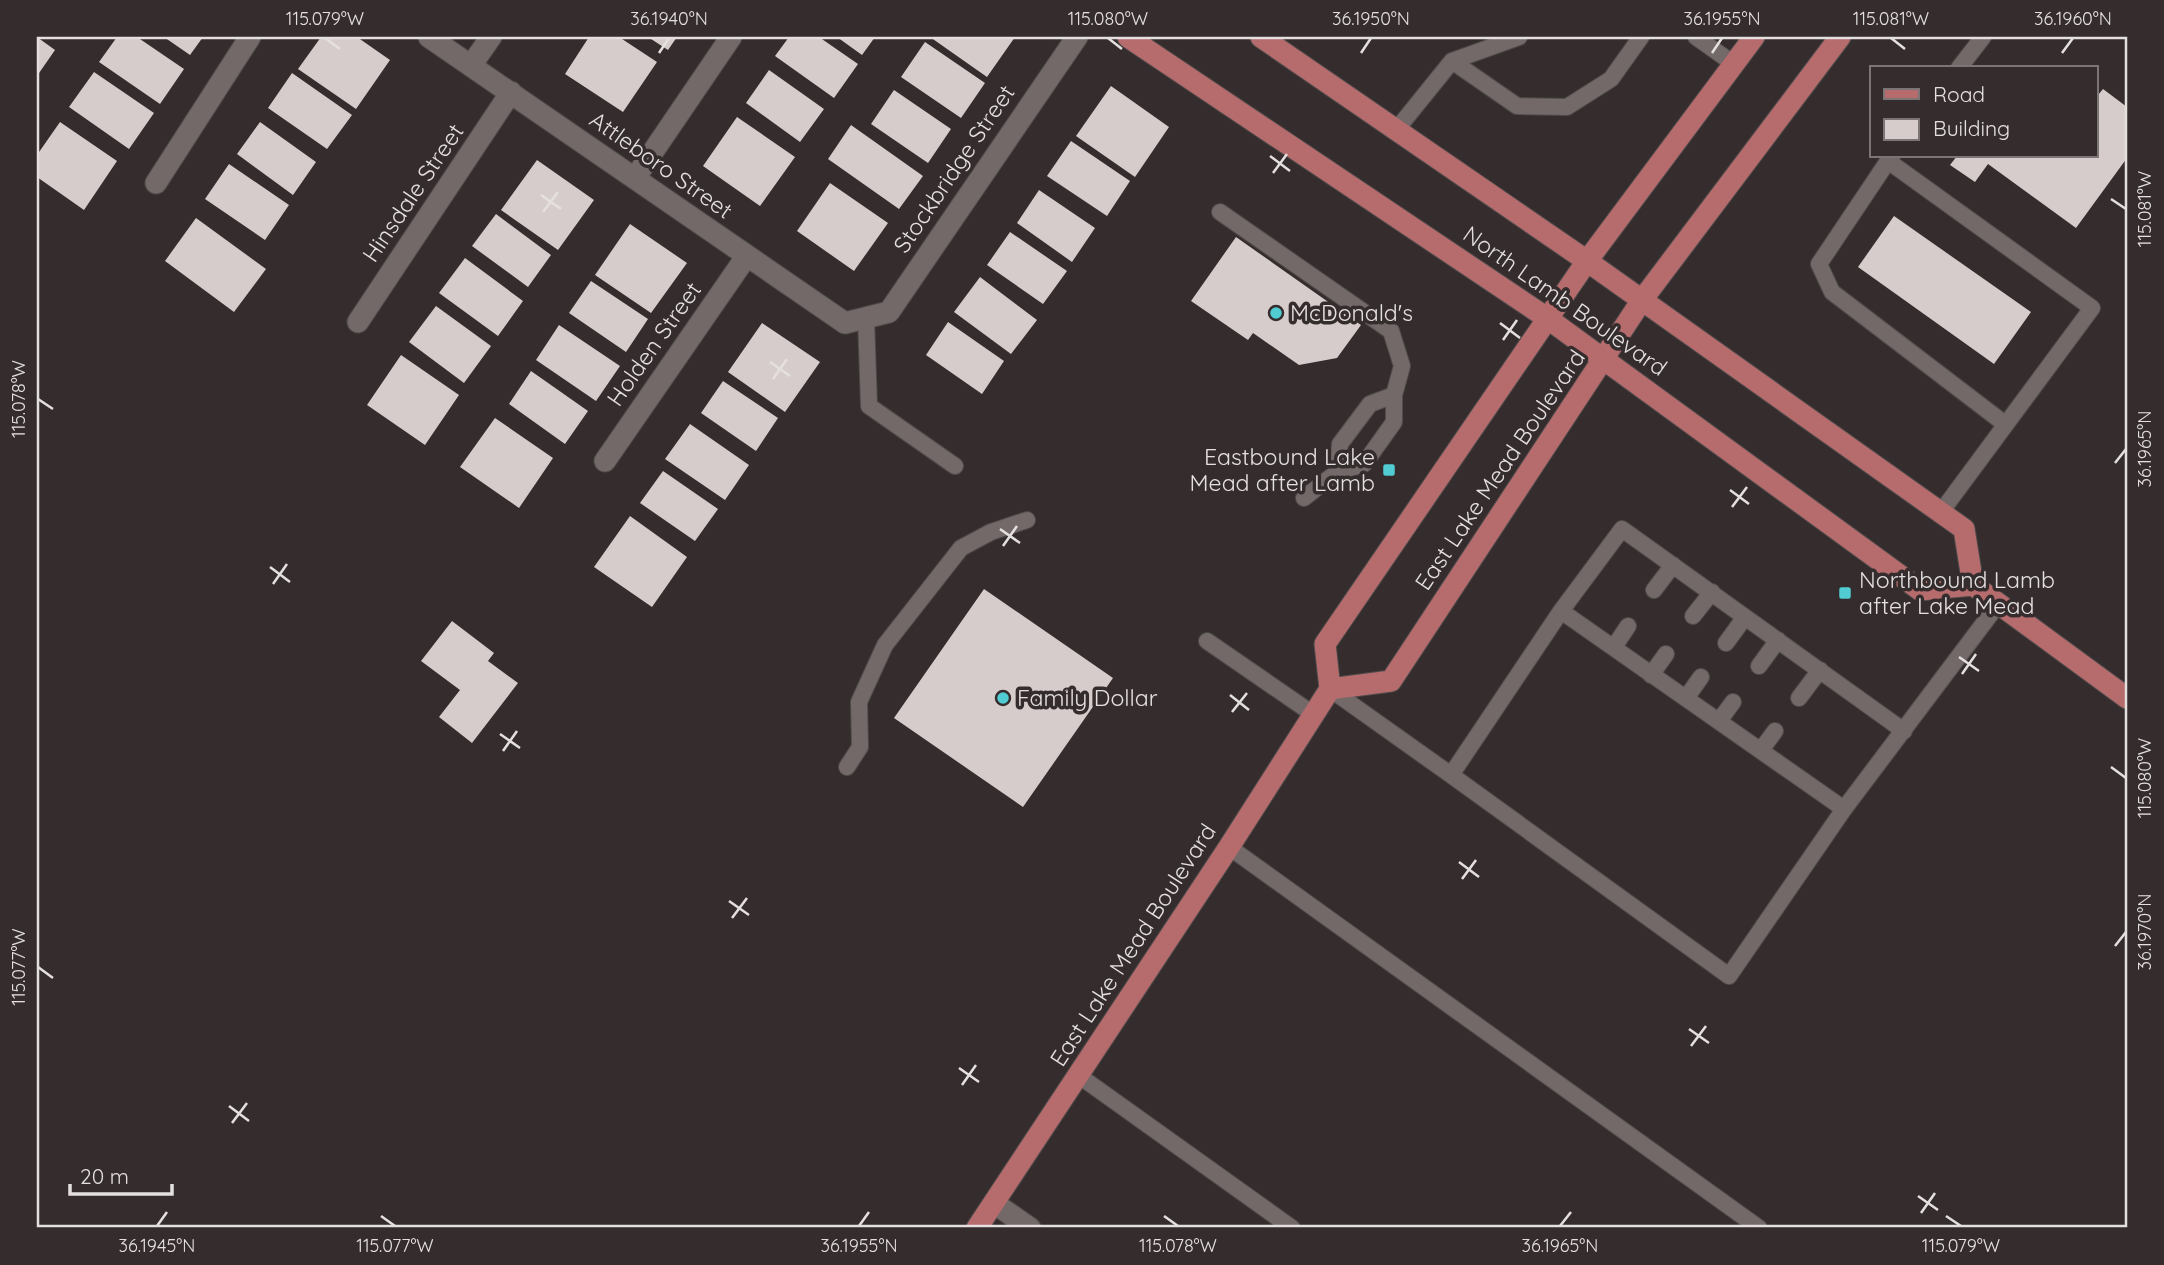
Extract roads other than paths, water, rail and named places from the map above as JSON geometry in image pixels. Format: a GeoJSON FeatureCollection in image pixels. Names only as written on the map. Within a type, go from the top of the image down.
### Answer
{"type":"FeatureCollection","features":[{"type":"Feature","properties":{"kind":"main road","name":"North Lamb Boulevard"},"geometry":{"type":"LineString","coordinates":[[1128,37],[1606,359],[1920,590],[1973,585],[1964,529],[1643,300],[1261,37]]}},
{"type":"Feature","properties":{"kind":"main road","name":"East Lake Mead Boulevard"},"geometry":{"type":"LineString","coordinates":[[977,1228],[1330,688],[1325,644],[1587,261],[1754,37]]}},
{"type":"Feature","properties":{"kind":"main road","name":"East Lake Mead Boulevard"},"geometry":{"type":"LineString","coordinates":[[1330,688],[1391,681],[1643,300],[1840,37]]}},
{"type":"Feature","properties":{"kind":"main road"},"geometry":{"type":"LineString","coordinates":[[1973,585],[2127,698]]}},
{"type":"Feature","properties":{"kind":"street"},"geometry":{"type":"LineString","coordinates":[[156,183],[250,37]]}},
{"type":"Feature","properties":{"kind":"street","name":"Attleboro Street"},"geometry":{"type":"LineString","coordinates":[[429,37],[472,64],[746,257],[845,323],[866,318]]}},
{"type":"Feature","properties":{"kind":"street"},"geometry":{"type":"LineString","coordinates":[[472,64],[491,37]]}},
{"type":"Feature","properties":{"kind":"street"},"geometry":{"type":"LineString","coordinates":[[635,178],[731,37]]}},
{"type":"Feature","properties":{"kind":"street","name":"Stockbridge Street"},"geometry":{"type":"LineString","coordinates":[[866,318],[889,312],[1077,37]]}},
{"type":"Feature","properties":{"kind":"street","name":"Hinsdale Street"},"geometry":{"type":"LineString","coordinates":[[358,322],[511,92]]}},
{"type":"Feature","properties":{"kind":"street","name":"Holden Street"},"geometry":{"type":"LineString","coordinates":[[605,461],[746,257]]}},
{"type":"Feature","properties":{"kind":"street"},"geometry":{"type":"LineString","coordinates":[[994,1203],[1030,1228]]}},
{"type":"Feature","properties":{"kind":"lane"},"geometry":{"type":"LineString","coordinates":[[1397,129],[1452,61],[1518,37]]}},
{"type":"Feature","properties":{"kind":"lane"},"geometry":{"type":"LineString","coordinates":[[1452,61],[1517,106],[1567,107],[1611,79],[1641,37]]}},
{"type":"Feature","properties":{"kind":"lane"},"geometry":{"type":"LineString","coordinates":[[1696,37],[1734,64]]}},
{"type":"Feature","properties":{"kind":"lane"},"geometry":{"type":"LineString","coordinates":[[1961,66],[1983,37]]}},
{"type":"Feature","properties":{"kind":"lane"},"geometry":{"type":"LineString","coordinates":[[1941,512],[2006,424],[2091,308],[1890,159],[1819,264],[1827,283],[1832,292],[2006,424]]}},
{"type":"Feature","properties":{"kind":"lane"},"geometry":{"type":"LineString","coordinates":[[1220,212],[1391,331],[1402,366],[1394,395],[1394,422],[1364,464],[1337,472],[1304,498]]}},
{"type":"Feature","properties":{"kind":"lane"},"geometry":{"type":"LineString","coordinates":[[866,318],[869,406],[955,466]]}},
{"type":"Feature","properties":{"kind":"lane"},"geometry":{"type":"LineString","coordinates":[[1337,472],[1340,444],[1370,404],[1394,395]]}},
{"type":"Feature","properties":{"kind":"lane"},"geometry":{"type":"LineString","coordinates":[[847,767],[860,747],[859,702],[885,645],[961,548],[1027,520]]}},
{"type":"Feature","properties":{"kind":"lane"},"geometry":{"type":"LineString","coordinates":[[1451,775],[1561,611],[1622,529],[1904,731]]}},
{"type":"Feature","properties":{"kind":"lane"},"geometry":{"type":"LineString","coordinates":[[1654,590],[1673,565]]}},
{"type":"Feature","properties":{"kind":"lane"},"geometry":{"type":"LineString","coordinates":[[1693,616],[1712,592]]}},
{"type":"Feature","properties":{"kind":"lane"},"geometry":{"type":"LineString","coordinates":[[1330,688],[1729,976],[1844,809],[1999,603]]}},
{"type":"Feature","properties":{"kind":"lane"},"geometry":{"type":"LineString","coordinates":[[1561,611],[1844,809]]}},
{"type":"Feature","properties":{"kind":"lane"},"geometry":{"type":"LineString","coordinates":[[1726,643],[1745,617]]}},
{"type":"Feature","properties":{"kind":"lane"},"geometry":{"type":"LineString","coordinates":[[1614,647],[1628,626]]}},
{"type":"Feature","properties":{"kind":"lane"},"geometry":{"type":"LineString","coordinates":[[1759,666],[1778,640]]}},
{"type":"Feature","properties":{"kind":"lane"},"geometry":{"type":"LineString","coordinates":[[1207,641],[1313,714]]}},
{"type":"Feature","properties":{"kind":"lane"},"geometry":{"type":"LineString","coordinates":[[1651,675],[1666,654]]}},
{"type":"Feature","properties":{"kind":"lane"},"geometry":{"type":"LineString","coordinates":[[1799,698],[1820,670]]}},
{"type":"Feature","properties":{"kind":"lane"},"geometry":{"type":"LineString","coordinates":[[1686,698],[1701,677]]}},
{"type":"Feature","properties":{"kind":"lane"},"geometry":{"type":"LineString","coordinates":[[1719,721],[1733,702]]}},
{"type":"Feature","properties":{"kind":"lane"},"geometry":{"type":"LineString","coordinates":[[1761,750],[1775,731]]}},
{"type":"Feature","properties":{"kind":"lane"},"geometry":{"type":"LineString","coordinates":[[1228,847],[1759,1228]]}},
{"type":"Feature","properties":{"kind":"lane"},"geometry":{"type":"LineString","coordinates":[[1078,1076],[1292,1228]]}},
{"type":"Feature","properties":{"kind":"place","name":"McDonald's"},"geometry":{"type":"Point","coordinates":[1276,313]}},
{"type":"Feature","properties":{"kind":"place","name":"Eastbound Lake Mead after Lamb"},"geometry":{"type":"Point","coordinates":[1389,470]}},
{"type":"Feature","properties":{"kind":"place","name":"Northbound Lamb after Lake Mead"},"geometry":{"type":"Point","coordinates":[1845,593]}},
{"type":"Feature","properties":{"kind":"place","name":"Family Dollar"},"geometry":{"type":"Point","coordinates":[1003,698]}}]}
